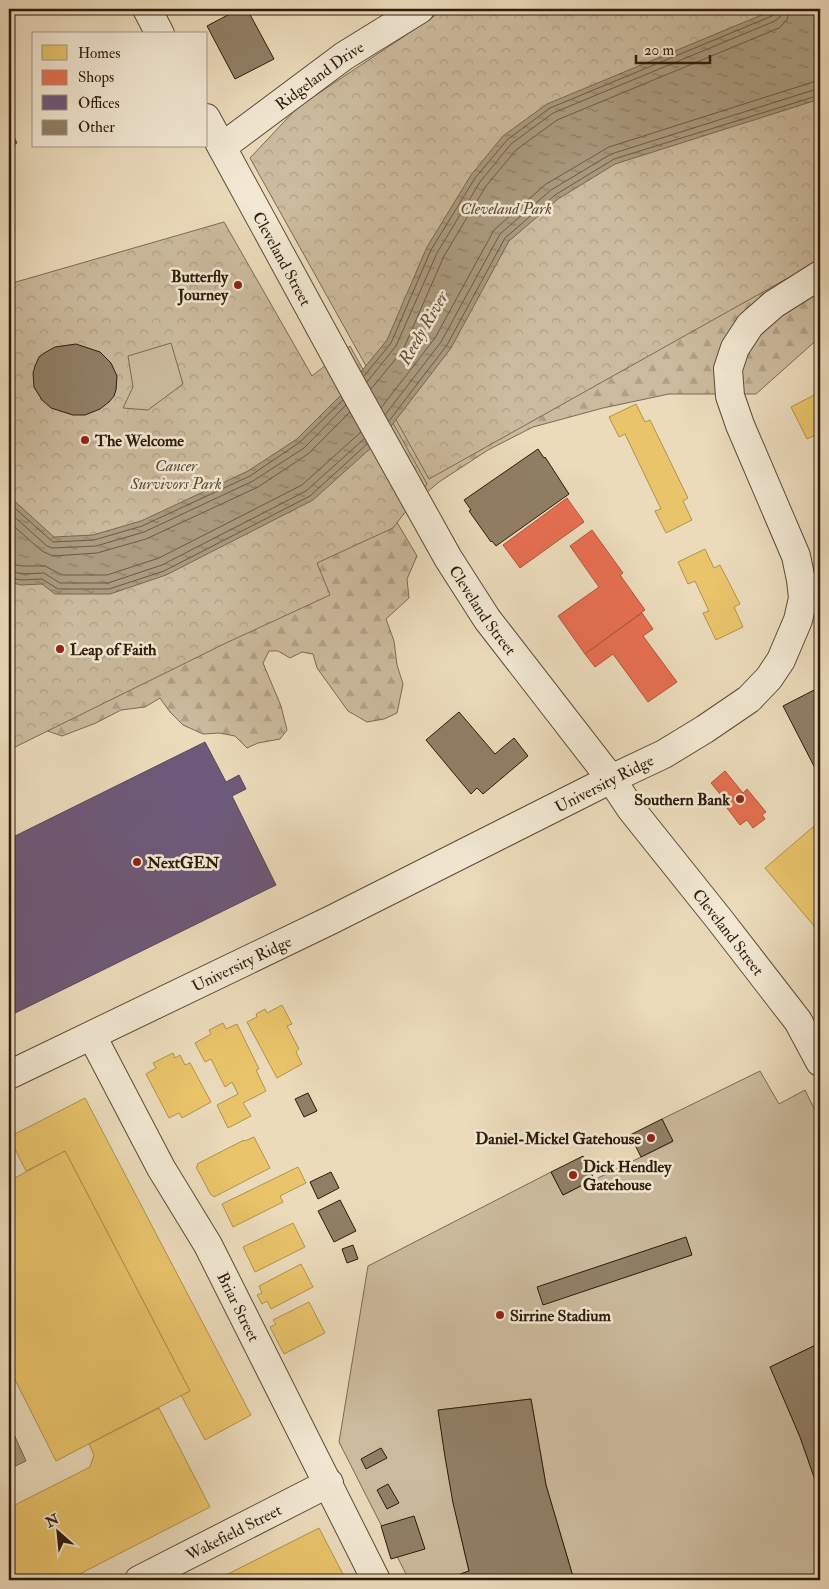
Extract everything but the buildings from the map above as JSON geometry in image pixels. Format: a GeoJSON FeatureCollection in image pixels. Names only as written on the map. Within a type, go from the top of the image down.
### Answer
{"type":"FeatureCollection","features":[{"type":"Feature","properties":{"kind":"street"},"geometry":{"type":"LineString","coordinates":[[146,9],[159,32]]}},
{"type":"Feature","properties":{"kind":"street","name":"Ridgeland Drive"},"geometry":{"type":"LineString","coordinates":[[222,147],[344,56],[420,9]]}},
{"type":"Feature","properties":{"kind":"street","name":"Cleveland Street"},"geometry":{"type":"LineString","coordinates":[[208,122],[448,558],[487,620],[798,1021],[820,1062]]}},
{"type":"Feature","properties":{"kind":"street","name":"University Ridge"},"geometry":{"type":"LineString","coordinates":[[9,1075],[360,905],[664,754],[749,699],[769,678],[781,660],[798,620],[803,598],[796,556],[740,425],[730,396],[728,369],[735,348],[750,325],[774,304],[820,275]]}},
{"type":"Feature","properties":{"kind":"street","name":"Briar Street"},"geometry":{"type":"LineString","coordinates":[[92,1036],[161,1168],[208,1244],[376,1580]]}},
{"type":"Feature","properties":{"kind":"street","name":"Wakefield Street"},"geometry":{"type":"LineString","coordinates":[[140,1580],[328,1484]]}},
{"type":"Feature","properties":{"kind":"green space","name":"Cleveland Park"},"geometry":{"type":"Polygon","coordinates":[[[445,9],[820,9],[820,260],[429,479],[250,158],[298,107],[445,9]]]}},
{"type":"Feature","properties":{"kind":"green space"},"geometry":{"type":"Polygon","coordinates":[[[820,99],[820,337],[756,394],[669,394],[603,408],[533,427],[488,450],[439,482],[395,519],[417,556],[407,579],[409,598],[386,619],[394,641],[397,665],[403,684],[397,713],[384,719],[367,722],[348,711],[317,668],[313,654],[302,652],[290,658],[278,651],[269,651],[263,663],[281,706],[287,730],[280,739],[258,743],[247,748],[235,736],[219,733],[203,734],[183,725],[160,698],[145,707],[121,710],[96,723],[62,736],[39,728],[9,582],[451,348],[820,99]]]}},
{"type":"Feature","properties":{"kind":"green space","name":"Cancer Survivors Park"},"geometry":{"type":"Polygon","coordinates":[[[224,222],[312,376],[350,346],[427,484],[393,528],[317,563],[330,595],[226,643],[9,750],[9,284],[224,222]]]}},
{"type":"Feature","properties":{"kind":"green space"},"geometry":{"type":"Polygon","coordinates":[[[171,343],[183,384],[148,410],[123,408],[133,387],[128,356],[171,343]]]}},
{"type":"Feature","properties":{"kind":"green space","name":"Sirrine Stadium"},"geometry":{"type":"Polygon","coordinates":[[[760,1071],[779,1104],[805,1090],[820,1121],[820,1343],[771,1367],[800,1437],[820,1494],[820,1580],[574,1580],[546,1485],[531,1399],[439,1410],[452,1491],[469,1571],[455,1576],[456,1580],[409,1580],[339,1442],[368,1266],[551,1172],[563,1195],[672,1142],[662,1119],[760,1071]]]}},
{"type":"Feature","properties":{"kind":"water","name":"Reedy River"},"geometry":{"type":"Polygon","coordinates":[[[776,9],[820,9],[820,99],[615,164],[558,199],[509,241],[451,348],[382,438],[313,500],[166,575],[110,594],[55,594],[42,584],[21,585],[9,582],[9,496],[54,537],[93,535],[141,521],[248,471],[297,439],[347,389],[387,340],[427,247],[471,175],[503,136],[547,104],[776,9]]]}},
{"type":"Feature","properties":{"kind":"water"},"geometry":{"type":"Polygon","coordinates":[[[9,1429],[12,1430],[26,1461],[9,1469],[9,1429]]]}},
{"type":"Feature","properties":{"kind":"place","name":"Butterfly Journey"},"geometry":{"type":"Point","coordinates":[238,285]}},
{"type":"Feature","properties":{"kind":"place","name":"The Welcome"},"geometry":{"type":"Point","coordinates":[85,440]}},
{"type":"Feature","properties":{"kind":"place","name":"Leap of Faith"},"geometry":{"type":"Point","coordinates":[60,649]}},
{"type":"Feature","properties":{"kind":"place","name":"Southern Bank"},"geometry":{"type":"Point","coordinates":[740,799]}},
{"type":"Feature","properties":{"kind":"place","name":"NextGEN"},"geometry":{"type":"Point","coordinates":[137,862]}},
{"type":"Feature","properties":{"kind":"place","name":"Daniel-Mickel Gatehouse"},"geometry":{"type":"Point","coordinates":[651,1138]}},
{"type":"Feature","properties":{"kind":"place","name":"Dick Hendley Gatehouse"},"geometry":{"type":"Point","coordinates":[573,1175]}},
{"type":"Feature","properties":{"kind":"place","name":"Sirrine Stadium"},"geometry":{"type":"Point","coordinates":[500,1315]}}]}
